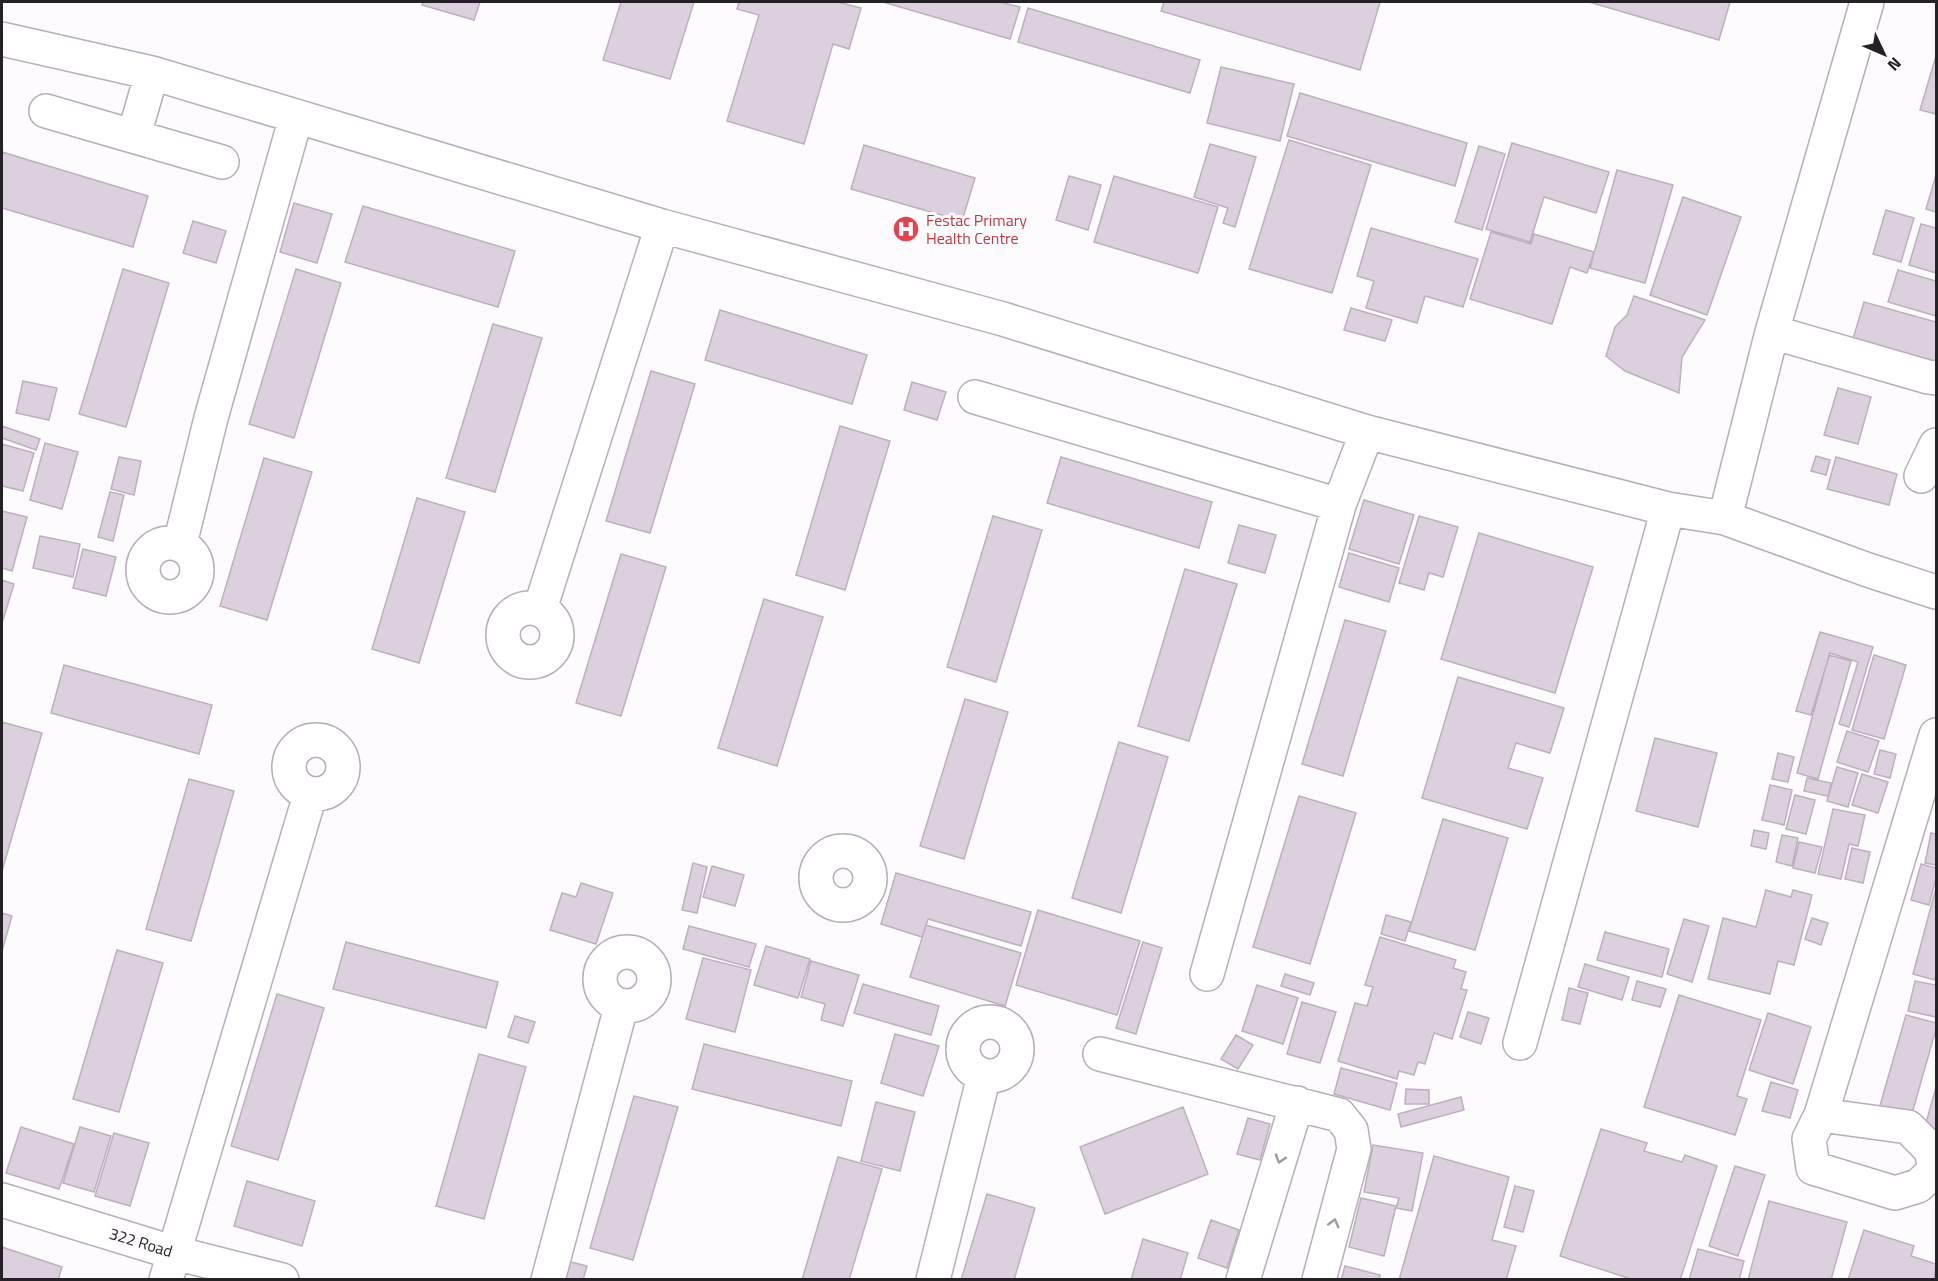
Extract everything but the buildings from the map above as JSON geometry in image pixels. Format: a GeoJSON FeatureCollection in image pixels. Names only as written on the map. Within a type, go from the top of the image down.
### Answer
{"type":"FeatureCollection","features":[{"type":"Feature","properties":{"kind":"street"},"geometry":{"type":"LineString","coordinates":[[1725,518],[1772,332],[1867,2]]}},
{"type":"Feature","properties":{"kind":"street"},"geometry":{"type":"LineString","coordinates":[[2,39],[152,73],[662,226],[1003,319],[1367,432],[1668,509],[1725,518],[1936,592]]}},
{"type":"Feature","properties":{"kind":"street"},"geometry":{"type":"LineString","coordinates":[[134,135],[152,73]]}},
{"type":"Feature","properties":{"kind":"street"},"geometry":{"type":"LineString","coordinates":[[46,111],[222,162]]}},
{"type":"Feature","properties":{"kind":"street"},"geometry":{"type":"LineString","coordinates":[[180,544],[211,418],[296,117]]}},
{"type":"Feature","properties":{"kind":"street"},"geometry":{"type":"LineString","coordinates":[[540,609],[662,226]]}},
{"type":"Feature","properties":{"kind":"street"},"geometry":{"type":"LineString","coordinates":[[1772,332],[1936,378]]}},
{"type":"Feature","properties":{"kind":"street"},"geometry":{"type":"LineString","coordinates":[[975,397],[1340,505]]}},
{"type":"Feature","properties":{"kind":"street"},"geometry":{"type":"LineString","coordinates":[[1207,974],[1340,505],[1367,432]]}},
{"type":"Feature","properties":{"kind":"street"},"geometry":{"type":"LineString","coordinates":[[1921,476],[1936,445]]}},
{"type":"Feature","properties":{"kind":"street"},"geometry":{"type":"LineString","coordinates":[[1520,1043],[1668,509]]}},
{"type":"Feature","properties":{"kind":"street"},"geometry":{"type":"LineString","coordinates":[[1821,1115],[1936,735]]}},
{"type":"Feature","properties":{"kind":"street"},"geometry":{"type":"LineString","coordinates":[[171,1266],[310,795]]}},
{"type":"Feature","properties":{"kind":"street"},"geometry":{"type":"LineString","coordinates":[[548,1280],[621,1007]]}},
{"type":"Feature","properties":{"kind":"street"},"geometry":{"type":"LineString","coordinates":[[1100,1054],[1339,1115],[1351,1130],[1354,1149],[1318,1280]]}},
{"type":"Feature","properties":{"kind":"street"},"geometry":{"type":"LineString","coordinates":[[933,1280],[984,1076]]}},
{"type":"Feature","properties":{"kind":"street"},"geometry":{"type":"LineString","coordinates":[[1243,1280],[1297,1103]]}},
{"type":"Feature","properties":{"kind":"street","name":"322 Road"},"geometry":{"type":"LineString","coordinates":[[2,1200],[171,1266],[282,1280]]}},
{"type":"Feature","properties":{"kind":"place","name":"Festac Primary Health Centre"},"geometry":{"type":"Point","coordinates":[906,229]}}]}
